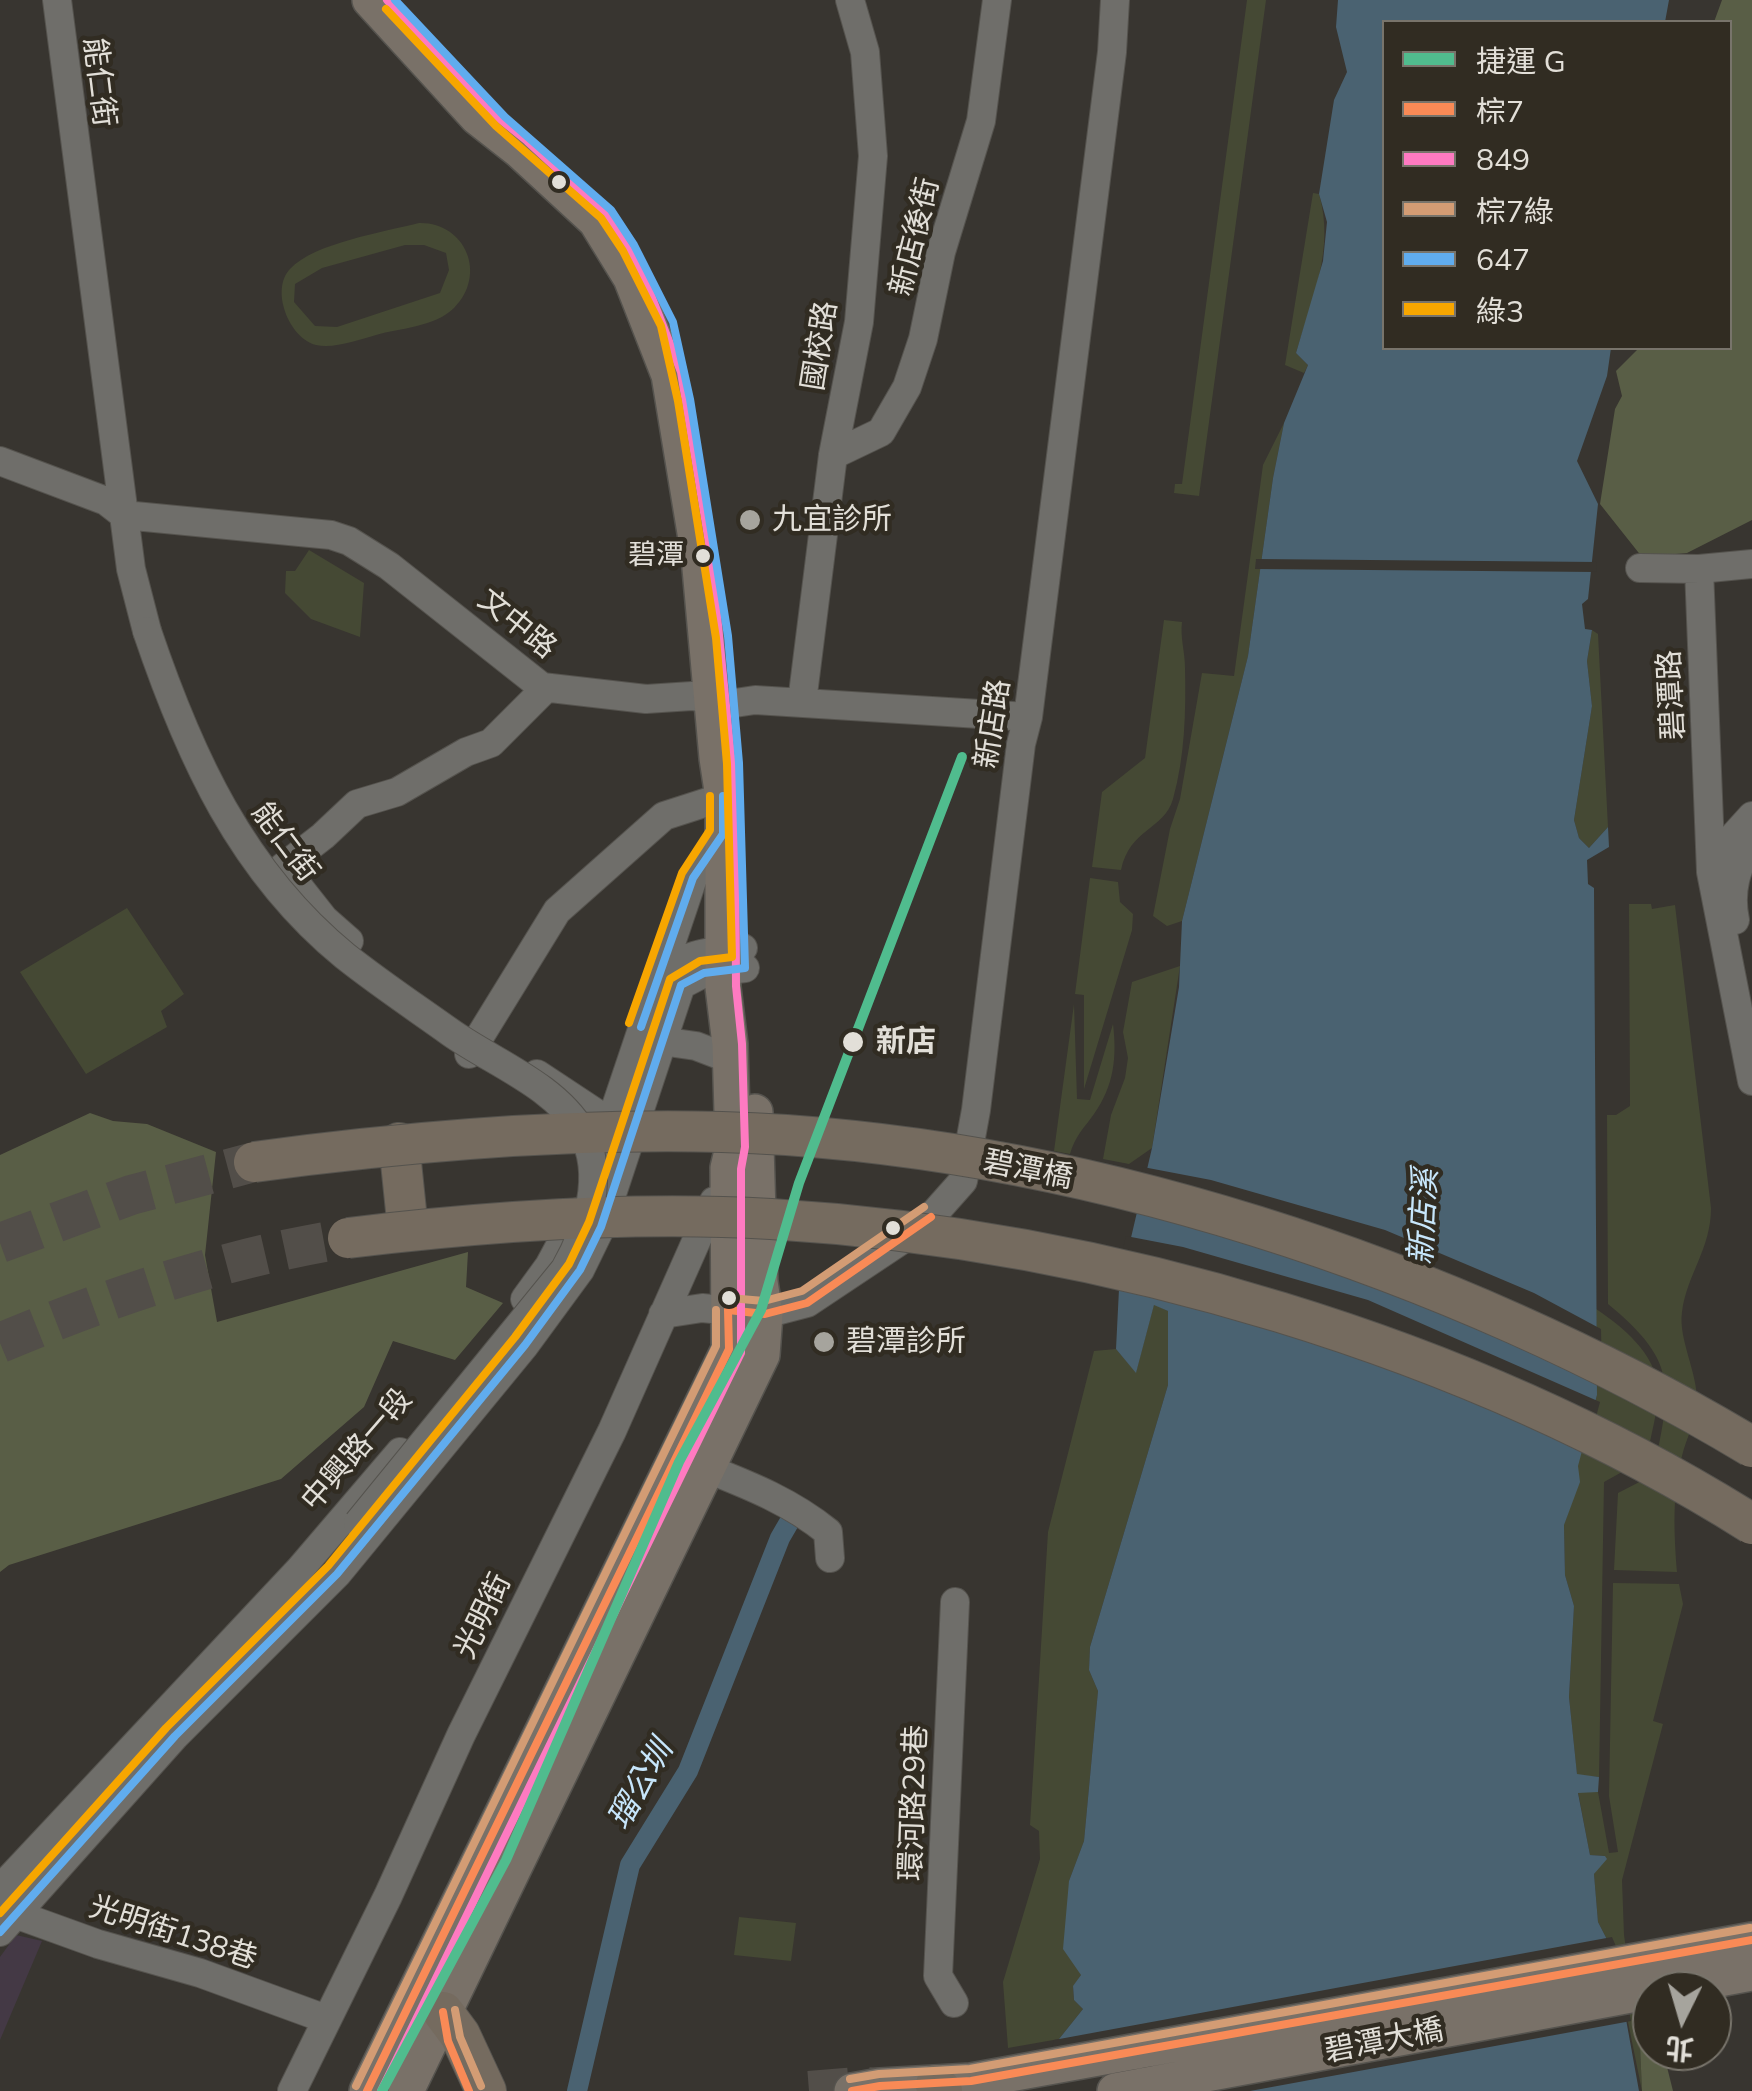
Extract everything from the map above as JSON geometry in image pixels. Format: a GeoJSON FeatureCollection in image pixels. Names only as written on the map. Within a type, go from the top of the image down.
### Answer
{"type":"FeatureCollection","features":[{"type":"Feature","properties":{"kind":"highway","name":"碧潭橋"},"geometry":{"type":"LineString","coordinates":[[254,1162],[399,1143],[564,1132],[724,1132],[846,1142],[1036,1170],[1257,1226],[1401,1276],[1564,1345],[1688,1408],[1752,1447]]}},
{"type":"Feature","properties":{"kind":"highway"},"geometry":{"type":"LineString","coordinates":[[399,1143],[408,1230]]}},
{"type":"Feature","properties":{"kind":"highway"},"geometry":{"type":"LineString","coordinates":[[348,1238],[534,1221],[770,1219],[924,1233],[1090,1262],[1247,1303],[1381,1346],[1552,1418],[1752,1524]]}},
{"type":"Feature","properties":{"kind":"highway"},"geometry":{"type":"LineString","coordinates":[[444,2012],[460,2035],[486,2091]]}},
{"type":"Feature","properties":{"kind":"main road"},"geometry":{"type":"LineString","coordinates":[[370,0],[478,117],[596,221],[631,278],[669,375],[725,702],[717,758],[734,959],[754,1068],[760,1282],[765,1314],[762,1356],[406,2091]]}},
{"type":"Feature","properties":{"kind":"main road"},"geometry":{"type":"LineString","coordinates":[[367,2091],[729,1349],[728,1168],[733,1147],[730,1059],[734,959],[725,702],[693,417],[673,322],[634,244],[610,210],[505,117],[395,0]]}},
{"type":"Feature","properties":{"kind":"main road","name":"碧潭大橋"},"geometry":{"type":"LineString","coordinates":[[852,2091],[880,2086],[936,2089],[1752,1940]]}},
{"type":"Feature","properties":{"kind":"main road","name":"碧潭大橋"},"geometry":{"type":"LineString","coordinates":[[1115,2091],[1632,1995]]}},
{"type":"Feature","properties":{"kind":"main road"},"geometry":{"type":"LineString","coordinates":[[444,2012],[448,2041],[470,2091]]}},
{"type":"Feature","properties":{"kind":"street","name":"能仁街"},"geometry":{"type":"LineString","coordinates":[[56,0],[131,569],[147,631],[190,747],[219,807],[262,870],[298,912],[345,956],[564,1109],[582,1132],[591,1157],[590,1208],[565,1269],[311,1578]]}},
{"type":"Feature","properties":{"kind":"street","name":"國校路"},"geometry":{"type":"LineString","coordinates":[[802,702],[834,454],[859,322],[874,156],[865,52],[850,0]]}},
{"type":"Feature","properties":{"kind":"street","name":"新店後街"},"geometry":{"type":"LineString","coordinates":[[834,454],[881,432],[907,387],[980,121],[997,0]]}},
{"type":"Feature","properties":{"kind":"street","name":"新店路"},"geometry":{"type":"LineString","coordinates":[[663,1314],[702,1308],[765,1314],[806,1303],[932,1217],[963,1181],[976,1110],[1020,744],[1028,716],[1112,52],[1115,0]]}},
{"type":"Feature","properties":{"kind":"street","name":"文中路"},"geometry":{"type":"LineString","coordinates":[[0,461],[106,501],[124,515],[331,535],[349,541],[389,566],[546,688],[646,699],[692,696],[725,702],[802,702],[1028,716]]}},
{"type":"Feature","properties":{"kind":"street"},"geometry":{"type":"LineString","coordinates":[[1640,568],[1698,569],[1752,564]]}},
{"type":"Feature","properties":{"kind":"street","name":"碧潭路"},"geometry":{"type":"LineString","coordinates":[[1698,569],[1711,872],[1752,1081]]}},
{"type":"Feature","properties":{"kind":"street"},"geometry":{"type":"LineString","coordinates":[[546,688],[490,743],[466,752],[397,792],[357,804],[282,867],[324,919],[378,969],[474,1046],[615,1122]]}},
{"type":"Feature","properties":{"kind":"street"},"geometry":{"type":"LineString","coordinates":[[474,1046],[557,911],[664,816],[723,798]]}},
{"type":"Feature","properties":{"kind":"street"},"geometry":{"type":"LineString","coordinates":[[1711,872],[1723,848],[1752,816]]}},
{"type":"Feature","properties":{"kind":"street","name":"中興路一段"},"geometry":{"type":"LineString","coordinates":[[0,1889],[311,1578],[430,1415],[549,1266],[571,1229],[615,1122],[654,986],[693,878],[723,834]]}},
{"type":"Feature","properties":{"kind":"street"},"geometry":{"type":"LineString","coordinates":[[1752,842],[1733,885],[1733,914],[1745,935],[1752,1004]]}},
{"type":"Feature","properties":{"kind":"street"},"geometry":{"type":"LineString","coordinates":[[654,986],[681,960],[734,959]]}},
{"type":"Feature","properties":{"kind":"street","name":"中興路一段"},"geometry":{"type":"LineString","coordinates":[[615,1122],[661,1041],[680,985],[734,959]]}},
{"type":"Feature","properties":{"kind":"street"},"geometry":{"type":"LineString","coordinates":[[661,1041],[696,1046],[730,1059]]}},
{"type":"Feature","properties":{"kind":"street","name":"光明街"},"geometry":{"type":"LineString","coordinates":[[292,2091],[618,1416],[728,1168]]}},
{"type":"Feature","properties":{"kind":"street"},"geometry":{"type":"LineString","coordinates":[[708,1468],[796,1508],[828,1532],[830,1558]]}},
{"type":"Feature","properties":{"kind":"street","name":"中興路一段"},"geometry":{"type":"LineString","coordinates":[[4,1919],[175,1736],[301,1612],[311,1578]]}},
{"type":"Feature","properties":{"kind":"street","name":"環河路29巷"},"geometry":{"type":"LineString","coordinates":[[954,2002],[938,1976],[956,1602]]}},
{"type":"Feature","properties":{"kind":"street","name":"光明街138巷"},"geometry":{"type":"LineString","coordinates":[[4,1919],[200,1973],[326,2019]]}},
{"type":"Feature","properties":{"kind":"shaded area"},"geometry":{"type":"Polygon","coordinates":[[[16,1935],[42,1941],[0,2040],[0,1957],[16,1935]]]}},
{"type":"Feature","properties":{"kind":"green space"},"geometry":{"type":"Polygon","coordinates":[[[1247,0],[1266,0],[1199,496],[1174,493],[1175,484],[1182,484],[1247,0]]]}},
{"type":"Feature","properties":{"kind":"green space"},"geometry":{"type":"Polygon","coordinates":[[[1722,0],[1752,0],[1752,520],[1687,553],[1642,557],[1600,504],[1615,409],[1622,396],[1616,371],[1637,350],[1732,350],[1732,20],[1715,20],[1722,0]]]}},
{"type":"Feature","properties":{"kind":"green space"},"geometry":{"type":"Polygon","coordinates":[[[1313,193],[1319,194],[1323,214],[1323,254],[1296,353],[1308,365],[1304,373],[1285,365],[1313,193]]]}},
{"type":"Feature","properties":{"kind":"green space"},"geometry":{"type":"Polygon","coordinates":[[[419,223],[449,231],[466,252],[469,280],[454,308],[427,323],[338,345],[316,345],[298,333],[282,300],[284,278],[290,269],[332,245],[419,223]],[[405,245],[322,268],[295,284],[294,302],[315,326],[337,327],[440,293],[449,270],[446,253],[424,245],[405,245]]]}},
{"type":"Feature","properties":{"kind":"green space"},"geometry":{"type":"Polygon","coordinates":[[[1284,423],[1248,656],[1182,921],[1167,926],[1153,916],[1180,799],[1202,673],[1234,676],[1263,465],[1284,423]]]}},
{"type":"Feature","properties":{"kind":"green space"},"geometry":{"type":"Polygon","coordinates":[[[309,550],[364,583],[360,637],[311,619],[285,593],[286,571],[295,571],[309,550]]]}},
{"type":"Feature","properties":{"kind":"green space"},"geometry":{"type":"Polygon","coordinates":[[[1164,620],[1182,622],[1185,662],[1184,734],[1173,799],[1169,809],[1132,846],[1121,870],[1092,867],[1102,792],[1145,758],[1164,620]]]}},
{"type":"Feature","properties":{"kind":"green space"},"geometry":{"type":"Polygon","coordinates":[[[1592,630],[1598,634],[1608,827],[1589,848],[1579,838],[1574,820],[1592,706],[1587,661],[1592,630]]]}},
{"type":"Feature","properties":{"kind":"green space"},"geometry":{"type":"Polygon","coordinates":[[[1090,878],[1118,882],[1120,902],[1133,914],[1132,930],[1084,1089],[1084,995],[1075,994],[1090,878]]]}},
{"type":"Feature","properties":{"kind":"green space"},"geometry":{"type":"Polygon","coordinates":[[[1629,904],[1651,904],[1652,909],[1675,905],[1711,1208],[1707,1236],[1682,1312],[1697,1403],[1677,1484],[1677,1572],[1614,1570],[1618,1493],[1653,1475],[1665,1399],[1659,1362],[1632,1325],[1608,1304],[1607,1115],[1616,1115],[1630,1106],[1629,904]]]}},
{"type":"Feature","properties":{"kind":"green space"},"geometry":{"type":"Polygon","coordinates":[[[127,908],[184,994],[161,1011],[167,1027],[86,1074],[20,972],[127,908]]]}},
{"type":"Feature","properties":{"kind":"green space"},"geometry":{"type":"Polygon","coordinates":[[[1180,966],[1152,1148],[1129,1164],[1103,1159],[1111,1115],[1125,1078],[1128,1058],[1123,1032],[1132,982],[1180,966]]]}},
{"type":"Feature","properties":{"kind":"green space"},"geometry":{"type":"Polygon","coordinates":[[[1074,1004],[1077,1099],[1090,1100],[1113,1024],[1115,1048],[1106,1093],[1070,1154],[1054,1151],[1074,1004]]]}},
{"type":"Feature","properties":{"kind":"green space"},"geometry":{"type":"Polygon","coordinates":[[[90,1113],[113,1121],[147,1124],[216,1152],[205,1255],[217,1322],[468,1252],[466,1287],[503,1303],[455,1360],[393,1341],[364,1407],[281,1479],[9,1565],[0,1572],[0,1155],[90,1113]]]}},
{"type":"Feature","properties":{"kind":"green space"},"geometry":{"type":"Polygon","coordinates":[[[1154,1304],[1168,1311],[1168,1385],[1090,1647],[1089,1670],[1098,1691],[1084,1841],[1069,1881],[1081,1975],[1073,1987],[1074,2000],[1083,2009],[1059,2039],[1008,2048],[1003,1982],[1040,1859],[1039,1831],[1030,1825],[1048,1532],[1094,1351],[1116,1349],[1136,1372],[1154,1304]]]}},
{"type":"Feature","properties":{"kind":"green space"},"geometry":{"type":"Polygon","coordinates":[[[1596,1309],[1627,1333],[1644,1353],[1658,1388],[1647,1458],[1604,1482],[1599,1777],[1577,1775],[1569,1697],[1574,1606],[1565,1575],[1564,1524],[1579,1482],[1577,1466],[1597,1395],[1596,1309]]]}},
{"type":"Feature","properties":{"kind":"green space"},"geometry":{"type":"Polygon","coordinates":[[[1613,1583],[1679,1584],[1683,1604],[1653,1721],[1663,1724],[1622,1880],[1632,1990],[1632,2042],[1614,1953],[1598,1922],[1594,1874],[1605,1856],[1590,1855],[1578,1792],[1598,1792],[1609,1853],[1618,1852],[1609,1796],[1613,1583]]]}},
{"type":"Feature","properties":{"kind":"green space"},"geometry":{"type":"Polygon","coordinates":[[[739,1917],[796,1923],[791,1961],[734,1955],[739,1917]]]}},
{"type":"Feature","properties":{"kind":"green space"},"geometry":{"type":"Polygon","coordinates":[[[1641,2071],[1668,2071],[1673,2091],[1642,2091],[1641,2071]]]}},
{"type":"Feature","properties":{"kind":"water","name":"新店溪"},"geometry":{"type":"Polygon","coordinates":[[[1338,0],[1669,0],[1665,20],[1382,20],[1382,350],[1611,350],[1607,376],[1577,461],[1598,504],[1588,599],[1582,604],[1585,629],[1592,630],[1587,661],[1592,706],[1574,820],[1579,838],[1589,848],[1608,827],[1609,847],[1587,860],[1588,884],[1594,888],[1597,1395],[1578,1466],[1580,1482],[1564,1525],[1565,1575],[1574,1606],[1569,1697],[1577,1774],[1599,1777],[1598,1792],[1578,1793],[1590,1855],[1607,1859],[1594,1874],[1598,1922],[1614,1953],[1632,2071],[1635,2071],[1639,2091],[1047,2091],[1059,2039],[1083,2009],[1074,2000],[1073,1986],[1081,1975],[1063,1949],[1069,1881],[1084,1841],[1098,1691],[1089,1670],[1090,1647],[1168,1385],[1168,1311],[1154,1305],[1136,1373],[1116,1349],[1119,1289],[1152,1148],[1179,987],[1182,921],[1248,656],[1284,423],[1308,365],[1296,353],[1323,261],[1327,222],[1319,194],[1334,100],[1347,72],[1336,27],[1338,0]]]}},
{"type":"Feature","properties":{"kind":"pier"},"geometry":{"type":"Polygon","coordinates":[[[1256,559],[1597,562],[1596,572],[1255,569],[1256,559]]]}},
{"type":"Feature","properties":{"kind":"pier"},"geometry":{"type":"Polygon","coordinates":[[[1143,1167],[1211,1180],[1385,1230],[1534,1293],[1601,1329],[1602,1382],[1372,1273],[1133,1209],[1143,1167]]]}},
{"type":"Feature","properties":{"kind":"pier"},"geometry":{"type":"Polygon","coordinates":[[[1126,1236],[1183,1247],[1368,1300],[1600,1402],[1588,1447],[1425,1375],[1115,1282],[1126,1236]]]}},
{"type":"Feature","properties":{"kind":"pier"},"geometry":{"type":"Polygon","coordinates":[[[1612,1937],[1631,2021],[1250,2091],[1042,2091],[1054,2040],[1612,1937]]]}},
{"type":"Feature","properties":{"kind":"waterway","name":"瑠公圳"},"geometry":{"type":"LineString","coordinates":[[577,2091],[630,1865],[688,1771],[791,1519]]}},
{"type":"Feature","properties":{"kind":"tunnel"},"geometry":{"type":"LineString","coordinates":[[0,1243],[131,1195],[254,1162]]}},
{"type":"Feature","properties":{"kind":"tunnel"},"geometry":{"type":"LineString","coordinates":[[0,1343],[171,1280],[259,1256],[348,1238]]}},
{"type":"Feature","properties":{"kind":"tunnel"},"geometry":{"type":"LineString","coordinates":[[809,2091],[890,2088]]}},
{"type":"Feature","properties":{"kind":"metro line","name":"G"},"geometry":{"type":"LineString","coordinates":[[382,2091],[506,1860],[679,1462],[761,1310],[799,1183],[962,757]]}},
{"type":"Feature","properties":{"kind":"transit line","name":"849"},"geometry":{"type":"LineString","coordinates":[[381,2091],[741,1353],[741,1169],[745,1147],[736,986],[735,796],[711,555],[681,372],[642,272],[606,214],[486,108],[387,0]]}},
{"type":"Feature","properties":{"kind":"transit line","name":"647"},"geometry":{"type":"LineString","coordinates":[[0,1932],[175,1736],[337,1574],[525,1345],[580,1270],[601,1227],[681,985],[704,973],[745,968],[739,763],[728,636],[690,399],[673,322],[634,245],[611,210],[505,117],[395,0]]}},
{"type":"Feature","properties":{"kind":"transit line","name":"綠3"},"geometry":{"type":"LineString","coordinates":[[0,1913],[166,1728],[328,1566],[515,1337],[569,1264],[589,1222],[670,979],[700,961],[732,957],[727,764],[716,638],[678,401],[661,326],[623,251],[601,218],[496,126],[386,9]]}},
{"type":"Feature","properties":{"kind":"transit line","name":"綠3"},"geometry":{"type":"LineString","coordinates":[[629,1023],[682,873],[710,830],[710,796]]}},
{"type":"Feature","properties":{"kind":"transit line","name":"647"},"geometry":{"type":"LineString","coordinates":[[641,1027],[693,878],[723,834],[723,796]]}},
{"type":"Feature","properties":{"kind":"transit line","name":"棕7綠"},"geometry":{"type":"LineString","coordinates":[[729,1298],[764,1301],[802,1291],[924,1207]]}},
{"type":"Feature","properties":{"kind":"transit line","name":"棕7"},"geometry":{"type":"LineString","coordinates":[[728,1310],[765,1314],[807,1303],[931,1217]]}},
{"type":"Feature","properties":{"kind":"transit line","name":"棕7綠"},"geometry":{"type":"LineString","coordinates":[[356,2086],[716,1346],[716,1310]]}},
{"type":"Feature","properties":{"kind":"transit line","name":"棕7"},"geometry":{"type":"LineString","coordinates":[[367,2091],[729,1349],[728,1310]]}},
{"type":"Feature","properties":{"kind":"transit line","name":"棕7綠"},"geometry":{"type":"LineString","coordinates":[[850,2079],[970,2069],[1750,1928]]}},
{"type":"Feature","properties":{"kind":"transit line","name":"棕7"},"geometry":{"type":"LineString","coordinates":[[852,2091],[971,2081],[1752,1940]]}},
{"type":"Feature","properties":{"kind":"transit line","name":"棕7綠"},"geometry":{"type":"LineString","coordinates":[[455,2010],[460,2037],[481,2086]]}},
{"type":"Feature","properties":{"kind":"transit line","name":"棕7"},"geometry":{"type":"LineString","coordinates":[[443,2012],[448,2041],[469,2091]]}},
{"type":"Feature","properties":{"kind":"place","name":"九宜診所"},"geometry":{"type":"Point","coordinates":[750,520]}},
{"type":"Feature","properties":{"kind":"place","name":"碧潭"},"geometry":{"type":"Point","coordinates":[703,556]}},
{"type":"Feature","properties":{"kind":"place","name":"新店"},"geometry":{"type":"Point","coordinates":[853,1042]}},
{"type":"Feature","properties":{"kind":"place","name":"碧潭診所"},"geometry":{"type":"Point","coordinates":[824,1342]}}]}
